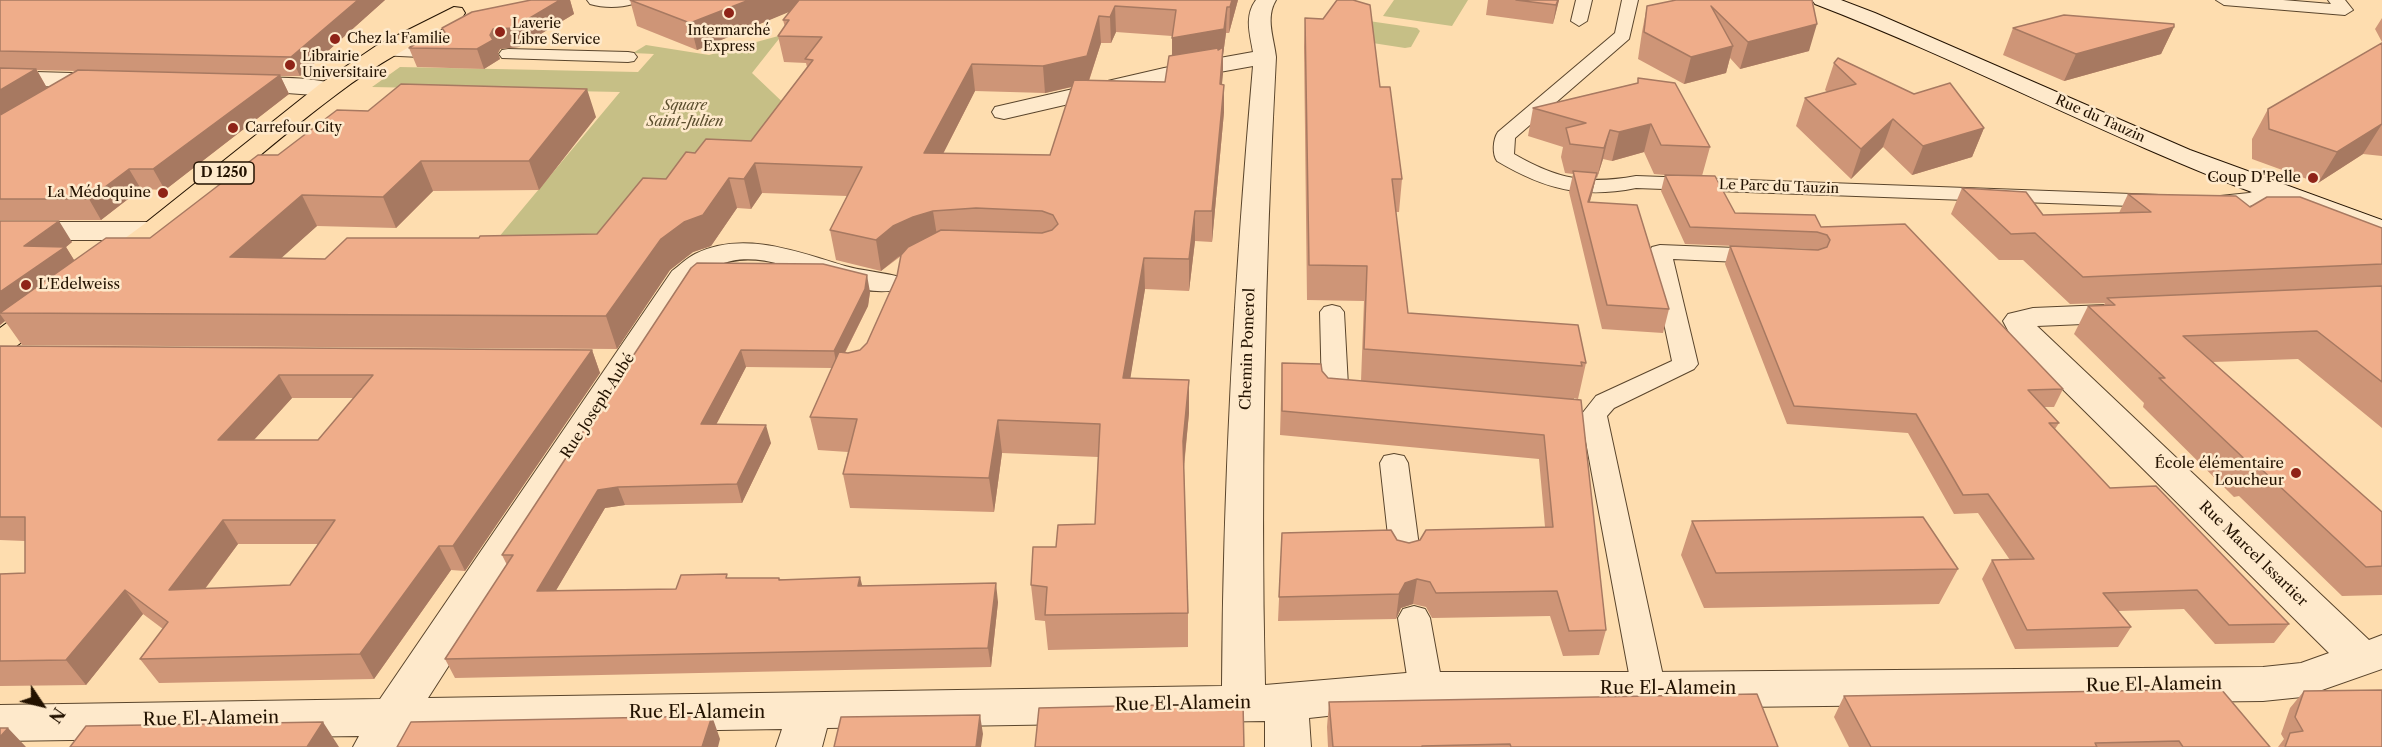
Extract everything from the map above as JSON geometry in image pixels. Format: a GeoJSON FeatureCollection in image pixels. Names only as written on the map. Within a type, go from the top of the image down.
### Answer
{"type":"FeatureCollection","features":[{"type":"Feature","properties":{"kind":"main road","name":"D 1250"},"geometry":{"type":"LineString","coordinates":[[9,352],[80,284],[153,231],[328,89],[384,51],[463,13],[436,9],[426,4]]}},
{"type":"Feature","properties":{"kind":"street"},"geometry":{"type":"LineString","coordinates":[[597,0],[626,0]]}},
{"type":"Feature","properties":{"kind":"street","name":"Chemin Pomerol"},"geometry":{"type":"LineString","coordinates":[[1244,702],[1244,490],[1252,229],[1265,57],[1264,45],[1258,30],[1262,3],[1266,0]]}},
{"type":"Feature","properties":{"kind":"street","name":"Rue du Tauzin"},"geometry":{"type":"LineString","coordinates":[[1822,0],[1879,22],[2182,155],[2273,191],[2382,229]]}},
{"type":"Feature","properties":{"kind":"street"},"geometry":{"type":"LineString","coordinates":[[1004,112],[1164,75],[1265,57]]}},
{"type":"Feature","properties":{"kind":"street"},"geometry":{"type":"LineString","coordinates":[[0,78],[126,81]]}},
{"type":"Feature","properties":{"kind":"street"},"geometry":{"type":"LineString","coordinates":[[46,102],[83,80]]}},
{"type":"Feature","properties":{"kind":"street"},"geometry":{"type":"LineString","coordinates":[[214,84],[296,85],[328,89]]}},
{"type":"Feature","properties":{"kind":"street"},"geometry":{"type":"LineString","coordinates":[[0,231],[153,231]]}},
{"type":"Feature","properties":{"kind":"street","name":"Rue Joseph Aubé"},"geometry":{"type":"LineString","coordinates":[[385,732],[627,361],[683,277],[693,266],[725,252],[763,253],[851,278],[895,285]]}},
{"type":"Feature","properties":{"kind":"street","name":"Rue Marcel Issartier"},"geometry":{"type":"LineString","coordinates":[[2152,312],[2032,317],[2019,321],[2024,333],[2372,655]]}},
{"type":"Feature","properties":{"kind":"street"},"geometry":{"type":"LineString","coordinates":[[592,361],[627,361]]}},
{"type":"Feature","properties":{"kind":"street","name":"Rue El-Alamein"},"geometry":{"type":"LineString","coordinates":[[0,723],[385,732],[804,730],[1244,702],[1286,703],[1426,689],[1649,690],[2263,684],[2302,680],[2372,655]]}},
{"type":"Feature","properties":{"kind":"street"},"geometry":{"type":"LineString","coordinates":[[2212,684],[2241,720]]}},
{"type":"Feature","properties":{"kind":"street"},"geometry":{"type":"LineString","coordinates":[[1286,703],[1288,747]]}},
{"type":"Feature","properties":{"kind":"lane"},"geometry":{"type":"LineString","coordinates":[[1579,21],[1584,0]]}},
{"type":"Feature","properties":{"kind":"lane","name":"Le Parc du Tauzin"},"geometry":{"type":"LineString","coordinates":[[1630,0],[1623,35],[1505,136],[1504,157],[1533,175],[1571,187],[1610,189],[1636,182],[2232,202],[2273,191]]}},
{"type":"Feature","properties":{"kind":"lane"},"geometry":{"type":"LineString","coordinates":[[2224,0],[2345,10],[2336,0]]}},
{"type":"Feature","properties":{"kind":"lane"},"geometry":{"type":"LineString","coordinates":[[384,51],[441,52]]}},
{"type":"Feature","properties":{"kind":"lane"},"geometry":{"type":"LineString","coordinates":[[508,54],[628,57]]}},
{"type":"Feature","properties":{"kind":"lane"},"geometry":{"type":"LineString","coordinates":[[1649,690],[1582,414],[1685,364],[1660,252],[1788,257]]}},
{"type":"Feature","properties":{"kind":"lane"},"geometry":{"type":"LineString","coordinates":[[1332,312],[1335,393],[1382,397]]}},
{"type":"Feature","properties":{"kind":"lane"},"geometry":{"type":"LineString","coordinates":[[1394,463],[1405,554]]}},
{"type":"Feature","properties":{"kind":"lane"},"geometry":{"type":"LineString","coordinates":[[1414,618],[1426,689]]}},
{"type":"Feature","properties":{"kind":"green space"},"geometry":{"type":"Polygon","coordinates":[[[1394,0],[1468,0],[1452,26],[1383,16],[1394,0]]]}},
{"type":"Feature","properties":{"kind":"green space"},"geometry":{"type":"Polygon","coordinates":[[[1341,17],[1417,28],[1420,31],[1411,47],[1405,48],[1327,36],[1341,17]]]}},
{"type":"Feature","properties":{"kind":"green space","name":"Square Saint-Julien"},"geometry":{"type":"Polygon","coordinates":[[[782,35],[752,73],[793,112],[625,233],[473,268],[620,92],[372,87],[400,67],[638,72],[654,54],[633,53],[646,45],[709,55],[782,35]]]}},
{"type":"Feature","properties":{"kind":"building"},"geometry":{"type":"Polygon","coordinates":[[[0,0],[358,0],[291,57],[0,51],[0,0]]]}},
{"type":"Feature","properties":{"kind":"building"},"geometry":{"type":"Polygon","coordinates":[[[531,0],[560,0],[513,28],[493,29],[490,35],[493,40],[477,49],[409,48],[422,40],[441,40],[446,34],[442,28],[472,12],[531,0]]]}},
{"type":"Feature","properties":{"kind":"building"},"geometry":{"type":"Polygon","coordinates":[[[630,0],[749,0],[690,23],[630,0]]]}},
{"type":"Feature","properties":{"kind":"building"},"geometry":{"type":"Polygon","coordinates":[[[799,0],[1232,0],[1230,7],[1227,7],[1224,29],[1172,38],[1176,10],[1115,6],[1110,17],[1099,16],[1087,56],[1043,66],[972,64],[924,153],[1050,155],[1074,80],[1165,82],[1169,56],[1218,48],[1218,50],[1223,47],[1220,84],[1224,85],[1212,211],[1195,211],[1189,259],[1144,258],[1123,378],[1189,380],[1183,441],[1188,613],[1045,615],[1047,587],[1031,585],[1033,547],[1056,547],[1058,525],[1095,524],[1100,424],[998,420],[989,478],[843,474],[857,419],[810,417],[839,352],[848,353],[860,350],[867,343],[897,276],[901,255],[908,247],[941,230],[1042,233],[1052,230],[1058,224],[1053,215],[1042,211],[976,208],[933,211],[893,226],[876,240],[830,230],[862,167],[755,163],[744,179],[729,178],[703,215],[684,222],[661,239],[606,316],[0,313],[106,238],[150,238],[258,155],[278,155],[337,110],[368,111],[401,84],[587,89],[529,161],[421,161],[383,197],[302,195],[230,257],[325,259],[347,238],[479,238],[480,236],[597,234],[643,178],[666,179],[686,152],[695,153],[706,139],[751,141],[813,60],[805,59],[822,37],[778,36],[789,20],[783,20],[799,0]]]}},
{"type":"Feature","properties":{"kind":"building"},"geometry":{"type":"Polygon","coordinates":[[[1337,0],[1353,0],[1370,5],[1380,87],[1390,87],[1402,179],[1392,179],[1408,313],[1578,325],[1586,363],[1581,362],[1582,366],[1364,349],[1367,266],[1309,265],[1305,18],[1323,19],[1337,0]]]}},
{"type":"Feature","properties":{"kind":"building"},"geometry":{"type":"Polygon","coordinates":[[[1516,0],[1558,0],[1556,5],[1516,0]]]}},
{"type":"Feature","properties":{"kind":"building"},"geometry":{"type":"Polygon","coordinates":[[[1676,0],[1812,0],[1817,24],[1748,42],[1711,6],[1733,46],[1691,57],[1644,32],[1647,6],[1676,0]]]}},
{"type":"Feature","properties":{"kind":"building"},"geometry":{"type":"Polygon","coordinates":[[[2064,15],[2174,24],[2174,27],[2076,54],[2013,28],[2064,15]]]}},
{"type":"Feature","properties":{"kind":"building"},"geometry":{"type":"Polygon","coordinates":[[[2382,43],[2382,124],[2337,152],[2269,129],[2268,109],[2382,43]]]}},
{"type":"Feature","properties":{"kind":"building"},"geometry":{"type":"Polygon","coordinates":[[[1838,58],[1914,94],[1950,83],[1984,128],[1923,146],[1893,119],[1861,149],[1805,98],[1856,84],[1834,63],[1838,58]]]}},
{"type":"Feature","properties":{"kind":"building"},"geometry":{"type":"Polygon","coordinates":[[[0,68],[36,69],[0,90],[0,68]]]}},
{"type":"Feature","properties":{"kind":"building"},"geometry":{"type":"Polygon","coordinates":[[[78,70],[280,75],[153,169],[129,169],[89,199],[0,199],[0,115],[78,70]]]}},
{"type":"Feature","properties":{"kind":"building"},"geometry":{"type":"Polygon","coordinates":[[[1638,78],[1675,83],[1710,147],[1661,145],[1651,124],[1619,132],[1610,130],[1604,148],[1570,144],[1566,128],[1586,123],[1533,108],[1638,83],[1638,78]]]}},
{"type":"Feature","properties":{"kind":"building"},"geometry":{"type":"Polygon","coordinates":[[[1573,171],[1597,173],[1588,202],[1637,205],[1669,309],[1607,305],[1573,171]]]}},
{"type":"Feature","properties":{"kind":"building"},"geometry":{"type":"Polygon","coordinates":[[[1665,175],[1715,176],[1735,213],[1815,215],[1821,227],[1905,224],[2063,389],[2028,390],[2059,423],[2049,423],[2110,488],[2156,486],[2289,624],[2229,625],[2197,590],[2103,593],[2131,627],[2027,630],[1992,560],[2034,559],[1988,494],[1963,495],[1916,414],[1794,406],[1730,246],[1818,250],[1827,247],[1830,240],[1827,235],[1817,232],[1690,227],[1665,175]]]}},
{"type":"Feature","properties":{"kind":"building"},"geometry":{"type":"Polygon","coordinates":[[[1962,188],[2026,192],[2043,215],[2151,212],[2128,194],[2236,196],[2250,207],[2267,197],[2300,197],[2382,228],[2382,264],[2083,277],[2035,233],[2011,234],[1962,188]]]}},
{"type":"Feature","properties":{"kind":"building"},"geometry":{"type":"Polygon","coordinates":[[[0,221],[59,221],[24,246],[65,247],[0,292],[0,221]]]}},
{"type":"Feature","properties":{"kind":"building"},"geometry":{"type":"Polygon","coordinates":[[[697,263],[823,264],[867,275],[865,289],[834,351],[741,350],[701,424],[766,425],[737,484],[618,487],[598,490],[537,591],[676,589],[681,575],[727,574],[726,578],[779,578],[779,580],[860,577],[858,586],[996,583],[988,648],[445,659],[513,555],[502,555],[691,268],[697,263]]]}},
{"type":"Feature","properties":{"kind":"building"},"geometry":{"type":"Polygon","coordinates":[[[2382,286],[2382,382],[2317,331],[2183,336],[2382,512],[2382,566],[2366,567],[2259,467],[2253,467],[2159,378],[2165,378],[2088,306],[2115,305],[2107,298],[2382,286]]]}},
{"type":"Feature","properties":{"kind":"building"},"geometry":{"type":"Polygon","coordinates":[[[0,346],[592,350],[453,546],[439,546],[360,654],[140,659],[168,622],[125,590],[66,660],[0,661],[0,574],[25,573],[25,517],[0,517],[0,346]],[[279,375],[218,440],[318,440],[373,375],[279,375]],[[223,520],[169,590],[290,585],[335,520],[223,520]]]}},
{"type":"Feature","properties":{"kind":"building"},"geometry":{"type":"Polygon","coordinates":[[[1282,363],[1321,364],[1322,371],[1328,378],[1581,400],[1606,630],[1569,631],[1557,591],[1436,593],[1430,582],[1417,579],[1405,583],[1399,594],[1279,597],[1282,533],[1391,530],[1397,540],[1409,543],[1420,540],[1426,530],[1553,527],[1544,435],[1282,411],[1282,363]]]}},
{"type":"Feature","properties":{"kind":"building"},"geometry":{"type":"Polygon","coordinates":[[[1923,517],[1958,569],[1716,573],[1692,521],[1923,517]]]}},
{"type":"Feature","properties":{"kind":"building"},"geometry":{"type":"Polygon","coordinates":[[[2221,689],[2270,747],[2183,747],[2179,741],[2095,743],[2097,747],[1871,747],[1844,696],[2221,689]]]}},
{"type":"Feature","properties":{"kind":"building"},"geometry":{"type":"Polygon","coordinates":[[[2382,690],[2382,747],[2285,747],[2290,733],[2303,731],[2295,717],[2304,691],[2382,690]]]}},
{"type":"Feature","properties":{"kind":"building"},"geometry":{"type":"Polygon","coordinates":[[[1757,694],[1778,747],[1511,747],[1510,744],[1333,747],[1329,702],[1757,694]]]}},
{"type":"Feature","properties":{"kind":"building"},"geometry":{"type":"Polygon","coordinates":[[[1243,703],[1244,747],[1035,747],[1039,708],[1243,703]]]}},
{"type":"Feature","properties":{"kind":"building"},"geometry":{"type":"Polygon","coordinates":[[[980,715],[976,747],[834,747],[841,717],[980,715]]]}},
{"type":"Feature","properties":{"kind":"building"},"geometry":{"type":"Polygon","coordinates":[[[712,716],[702,747],[397,747],[411,722],[712,716]]]}},
{"type":"Feature","properties":{"kind":"building"},"geometry":{"type":"Polygon","coordinates":[[[323,722],[307,747],[70,747],[86,726],[323,722]]]}},
{"type":"Feature","properties":{"kind":"building"},"geometry":{"type":"Polygon","coordinates":[[[0,728],[8,728],[0,737],[0,728]]]}},
{"type":"Feature","properties":{"kind":"place","name":"Intermarché Express"},"geometry":{"type":"Point","coordinates":[729,13]}},
{"type":"Feature","properties":{"kind":"place","name":"Laverie Libre Service"},"geometry":{"type":"Point","coordinates":[500,32]}},
{"type":"Feature","properties":{"kind":"place","name":"Chez la Familie"},"geometry":{"type":"Point","coordinates":[335,39]}},
{"type":"Feature","properties":{"kind":"place","name":"Librairie Universitaire"},"geometry":{"type":"Point","coordinates":[290,65]}},
{"type":"Feature","properties":{"kind":"place","name":"Carrefour City"},"geometry":{"type":"Point","coordinates":[233,128]}},
{"type":"Feature","properties":{"kind":"place","name":"Coup D'Pelle"},"geometry":{"type":"Point","coordinates":[2313,178]}},
{"type":"Feature","properties":{"kind":"place","name":"La Médoquine"},"geometry":{"type":"Point","coordinates":[163,193]}},
{"type":"Feature","properties":{"kind":"place","name":"L'Edelweiss"},"geometry":{"type":"Point","coordinates":[26,285]}},
{"type":"Feature","properties":{"kind":"place","name":"École élémentaire Loucheur"},"geometry":{"type":"Point","coordinates":[2296,473]}}]}
